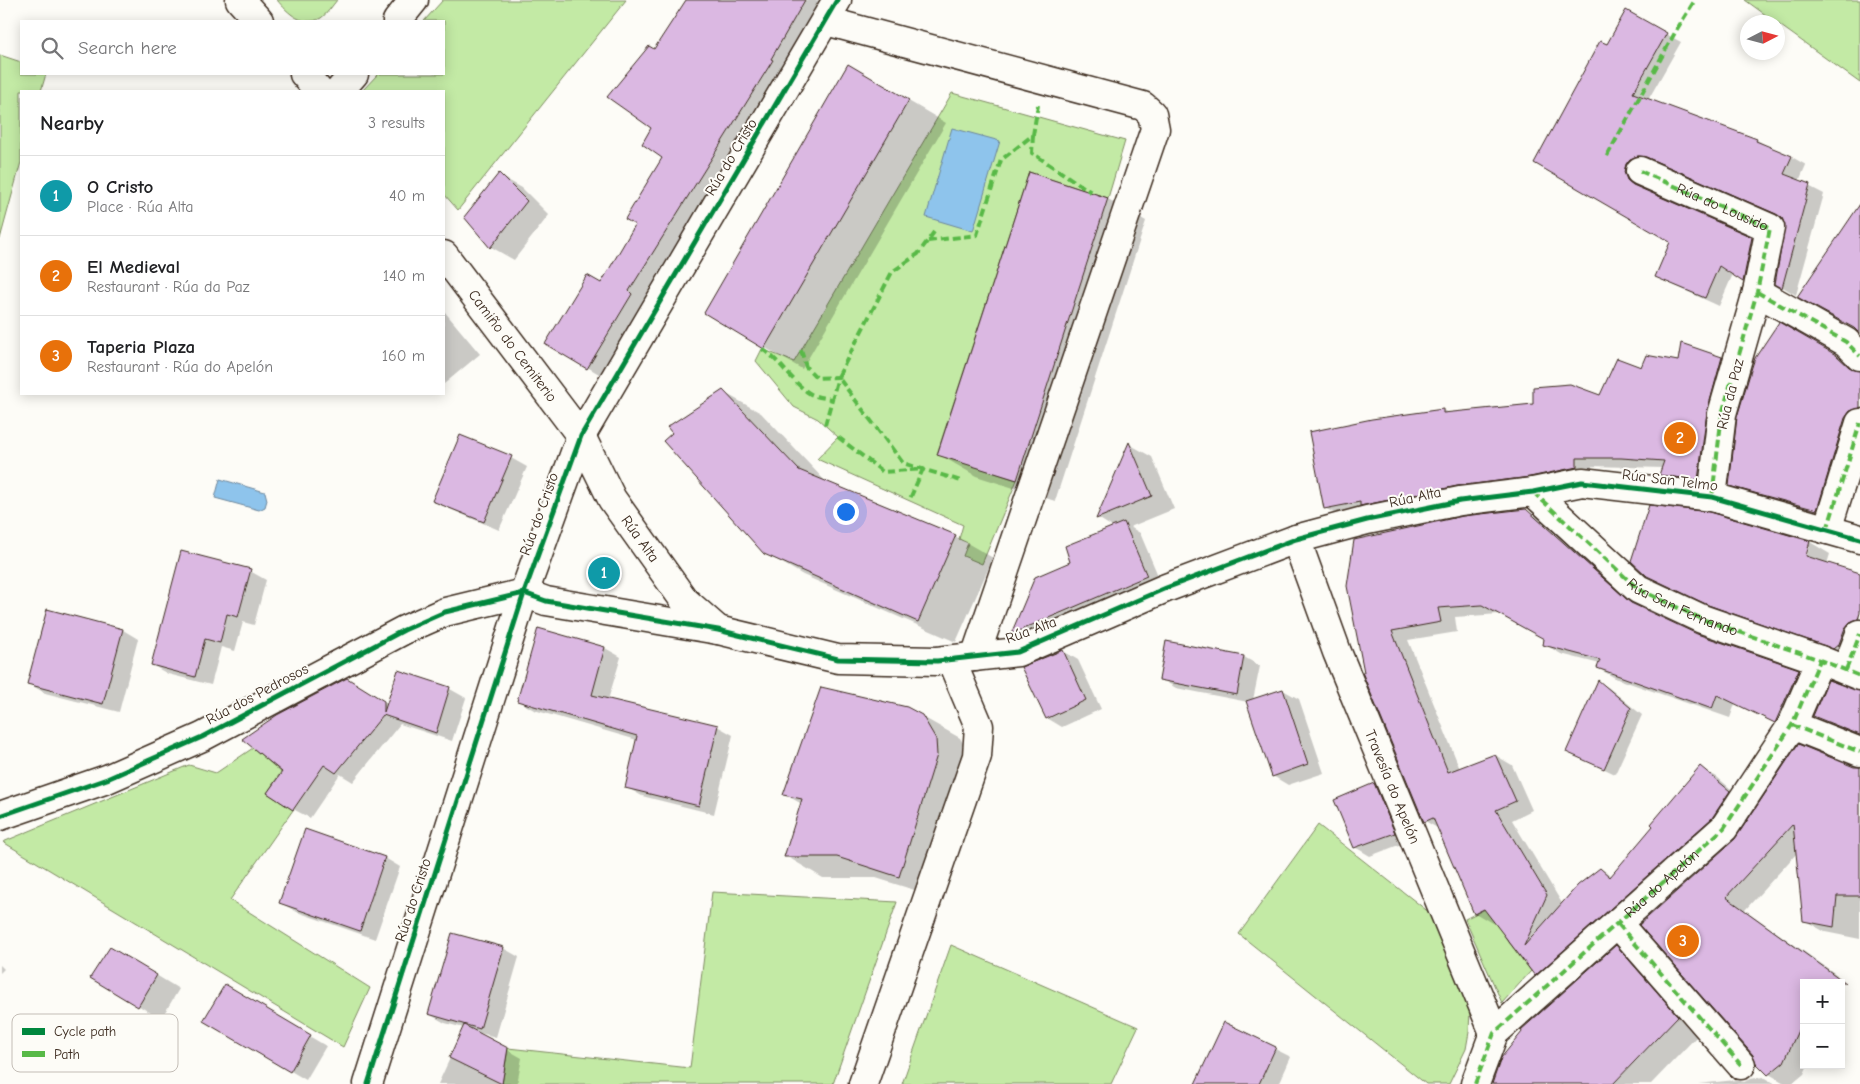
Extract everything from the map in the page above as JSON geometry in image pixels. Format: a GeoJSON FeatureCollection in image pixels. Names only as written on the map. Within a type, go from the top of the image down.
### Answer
{"type":"FeatureCollection","features":[{"type":"Feature","properties":{"kind":"street"},"geometry":{"type":"LineString","coordinates":[[240,0],[258,20]]}},
{"type":"Feature","properties":{"kind":"street"},"geometry":{"type":"LineString","coordinates":[[398,20],[414,0]]}},
{"type":"Feature","properties":{"kind":"street"},"geometry":{"type":"LineString","coordinates":[[832,10],[1143,106],[1152,114],[1155,129],[963,659],[979,726],[977,756],[862,1084]]}},
{"type":"Feature","properties":{"kind":"street","name":"Rúa do Cristo"},"geometry":{"type":"LineString","coordinates":[[368,1084],[524,593],[581,436],[832,10]]}},
{"type":"Feature","properties":{"kind":"street"},"geometry":{"type":"LineString","coordinates":[[305,75],[318,90]]}},
{"type":"Feature","properties":{"kind":"street"},"geometry":{"type":"LineString","coordinates":[[340,90],[353,75]]}},
{"type":"Feature","properties":{"kind":"street","name":"Rúa do Lousido"},"geometry":{"type":"LineString","coordinates":[[1640,171],[1770,228],[1757,292]]}},
{"type":"Feature","properties":{"kind":"street","name":"Camiño do Cemiterio"},"geometry":{"type":"LineString","coordinates":[[445,256],[581,436]]}},
{"type":"Feature","properties":{"kind":"street"},"geometry":{"type":"LineString","coordinates":[[1757,292],[1846,342],[1860,356]]}},
{"type":"Feature","properties":{"kind":"street","name":"Rúa da Paz"},"geometry":{"type":"LineString","coordinates":[[1712,497],[1722,414],[1757,292]]}},
{"type":"Feature","properties":{"kind":"street"},"geometry":{"type":"LineString","coordinates":[[1827,530],[1860,424]]}},
{"type":"Feature","properties":{"kind":"street","name":"Rúa Alta"},"geometry":{"type":"LineString","coordinates":[[581,436],[612,499],[684,600],[718,630]]}},
{"type":"Feature","properties":{"kind":"street","name":"Rúa San Telmo"},"geometry":{"type":"LineString","coordinates":[[1532,492],[1582,482],[1712,497],[1860,540]]}},
{"type":"Feature","properties":{"kind":"street","name":"Rúa Alta"},"geometry":{"type":"LineString","coordinates":[[524,593],[546,601],[718,630],[838,659],[963,659],[1018,652],[1166,588],[1296,539],[1367,520],[1460,500],[1532,492]]}},
{"type":"Feature","properties":{"kind":"street","name":"Rúa San Fernando"},"geometry":{"type":"LineString","coordinates":[[1532,492],[1638,589],[1702,619],[1853,673]]}},
{"type":"Feature","properties":{"kind":"street","name":"Travesía do Apelón"},"geometry":{"type":"LineString","coordinates":[[1296,539],[1337,652],[1494,1033]]}},
{"type":"Feature","properties":{"kind":"street","name":"Rúa dos Pedrosos"},"geometry":{"type":"LineString","coordinates":[[0,816],[107,779],[202,737],[404,630],[445,612],[524,593]]}},
{"type":"Feature","properties":{"kind":"street"},"geometry":{"type":"LineString","coordinates":[[1853,673],[1860,634]]}},
{"type":"Feature","properties":{"kind":"street","name":"Rúa do Apelón"},"geometry":{"type":"LineString","coordinates":[[1475,1084],[1494,1033],[1724,828],[1792,725],[1820,660]]}},
{"type":"Feature","properties":{"kind":"street"},"geometry":{"type":"LineString","coordinates":[[1792,725],[1860,752]]}},
{"type":"Feature","properties":{"kind":"street"},"geometry":{"type":"LineString","coordinates":[[1618,924],[1741,1065]]}},
{"type":"Feature","properties":{"kind":"green space"},"geometry":{"type":"Polygon","coordinates":[[[277,0],[337,0],[321,18],[316,20],[302,20],[286,10],[277,0]]]}},
{"type":"Feature","properties":{"kind":"green space"},"geometry":{"type":"Polygon","coordinates":[[[443,0],[626,0],[458,210],[445,195],[445,90],[363,90],[377,75],[445,75],[445,20],[425,20],[443,0]]]}},
{"type":"Feature","properties":{"kind":"green space"},"geometry":{"type":"Polygon","coordinates":[[[1745,0],[1860,0],[1860,83],[1785,29],[1785,15],[1766,15],[1745,0]]]}},
{"type":"Feature","properties":{"kind":"green space"},"geometry":{"type":"Polygon","coordinates":[[[0,55],[20,62],[20,75],[46,75],[41,90],[20,90],[20,166],[0,239],[0,55]]]}},
{"type":"Feature","properties":{"kind":"green space"},"geometry":{"type":"Polygon","coordinates":[[[952,93],[1125,141],[1108,198],[1029,172],[937,454],[1017,480],[982,564],[963,556],[968,543],[959,539],[963,525],[817,459],[838,437],[818,419],[794,407],[756,361],[762,349],[794,362],[952,93]]]}},
{"type":"Feature","properties":{"kind":"green space"},"geometry":{"type":"Polygon","coordinates":[[[253,748],[281,772],[267,793],[293,810],[230,900],[370,988],[343,1047],[3,842],[189,765],[216,773],[253,748]]]}},
{"type":"Feature","properties":{"kind":"green space"},"geometry":{"type":"Polygon","coordinates":[[[1318,825],[1430,913],[1470,1009],[1466,1049],[1449,1084],[1426,1084],[1239,934],[1318,825]]]}},
{"type":"Feature","properties":{"kind":"green space"},"geometry":{"type":"Polygon","coordinates":[[[712,892],[897,902],[833,1084],[502,1084],[508,1048],[690,1068],[712,892]]]}},
{"type":"Feature","properties":{"kind":"green space"},"geometry":{"type":"Polygon","coordinates":[[[1495,904],[1502,918],[1505,937],[1531,971],[1502,1003],[1465,919],[1495,904]]]}},
{"type":"Feature","properties":{"kind":"green space"},"geometry":{"type":"Polygon","coordinates":[[[951,945],[1138,1027],[1111,1084],[902,1084],[951,945]]]}},
{"type":"Feature","properties":{"kind":"water"},"geometry":{"type":"Polygon","coordinates":[[[952,128],[1000,141],[973,231],[926,217],[952,128]]]}},
{"type":"Feature","properties":{"kind":"water"},"geometry":{"type":"Polygon","coordinates":[[[220,479],[265,492],[267,500],[265,507],[259,510],[215,498],[220,479]]]}},
{"type":"Feature","properties":{"kind":"building"},"geometry":{"type":"Polygon","coordinates":[[[686,0],[805,0],[771,59],[773,60],[629,291],[632,294],[587,369],[545,344],[587,275],[601,283],[635,225],[625,219],[662,158],[642,144],[651,128],[607,97],[649,46],[654,49],[686,0]]]}},
{"type":"Feature","properties":{"kind":"building"},"geometry":{"type":"Polygon","coordinates":[[[1626,10],[1667,33],[1633,93],[1757,139],[1756,141],[1792,156],[1784,174],[1810,184],[1782,288],[1775,284],[1785,225],[1782,218],[1776,214],[1646,157],[1638,156],[1630,159],[1626,164],[1624,172],[1627,180],[1633,185],[1752,237],[1743,282],[1719,266],[1705,298],[1655,277],[1670,242],[1534,163],[1600,41],[1607,44],[1626,10]]]}},
{"type":"Feature","properties":{"kind":"building"},"geometry":{"type":"Polygon","coordinates":[[[848,64],[909,100],[764,349],[704,313],[848,64]]]}},
{"type":"Feature","properties":{"kind":"building"},"geometry":{"type":"Polygon","coordinates":[[[1029,172],[1108,198],[1017,480],[937,455],[1029,172]]]}},
{"type":"Feature","properties":{"kind":"building"},"geometry":{"type":"Polygon","coordinates":[[[499,173],[527,201],[490,248],[464,217],[499,173]]]}},
{"type":"Feature","properties":{"kind":"building"},"geometry":{"type":"Polygon","coordinates":[[[1860,204],[1860,334],[1854,328],[1797,297],[1860,204]]]}},
{"type":"Feature","properties":{"kind":"building"},"geometry":{"type":"Polygon","coordinates":[[[1779,322],[1836,355],[1849,367],[1860,371],[1860,408],[1850,411],[1845,418],[1817,510],[1729,486],[1737,417],[1752,367],[1755,358],[1779,322]]]}},
{"type":"Feature","properties":{"kind":"building"},"geometry":{"type":"Polygon","coordinates":[[[1681,343],[1722,357],[1707,412],[1698,480],[1659,475],[1664,461],[1621,458],[1577,458],[1577,467],[1530,477],[1457,486],[1360,506],[1360,502],[1324,509],[1309,432],[1372,419],[1443,409],[1443,413],[1533,404],[1533,387],[1570,384],[1600,395],[1617,358],[1641,367],[1646,355],[1678,361],[1681,343]]]}},
{"type":"Feature","properties":{"kind":"building"},"geometry":{"type":"Polygon","coordinates":[[[723,390],[799,470],[956,535],[918,622],[764,554],[663,441],[672,433],[667,427],[723,390]]]}},
{"type":"Feature","properties":{"kind":"building"},"geometry":{"type":"Polygon","coordinates":[[[460,435],[512,456],[484,522],[432,501],[460,435]]]}},
{"type":"Feature","properties":{"kind":"building"},"geometry":{"type":"Polygon","coordinates":[[[1129,442],[1152,496],[1096,519],[1129,442]]]}},
{"type":"Feature","properties":{"kind":"building"},"geometry":{"type":"Polygon","coordinates":[[[1649,505],[1709,512],[1810,541],[1806,556],[1860,573],[1860,613],[1858,619],[1850,622],[1845,628],[1839,644],[1833,649],[1708,605],[1647,576],[1631,561],[1649,505]]]}},
{"type":"Feature","properties":{"kind":"building"},"geometry":{"type":"Polygon","coordinates":[[[1526,509],[1631,603],[1697,634],[1799,669],[1775,723],[1717,695],[1712,709],[1597,668],[1600,660],[1543,645],[1544,639],[1482,605],[1438,608],[1441,622],[1392,631],[1448,772],[1495,754],[1516,801],[1496,810],[1547,895],[1524,946],[1578,885],[1600,868],[1610,877],[1653,826],[1651,824],[1700,766],[1730,791],[1712,818],[1535,976],[1484,909],[1474,914],[1433,818],[1424,822],[1362,672],[1364,672],[1347,586],[1354,540],[1463,516],[1526,509]]]}},
{"type":"Feature","properties":{"kind":"building"},"geometry":{"type":"Polygon","coordinates":[[[1124,522],[1147,576],[1011,634],[1035,577],[1070,562],[1065,546],[1124,522]]]}},
{"type":"Feature","properties":{"kind":"building"},"geometry":{"type":"Polygon","coordinates":[[[181,551],[251,569],[238,617],[227,614],[220,643],[205,639],[195,677],[151,665],[181,551]]]}},
{"type":"Feature","properties":{"kind":"building"},"geometry":{"type":"Polygon","coordinates":[[[47,609],[123,629],[103,704],[27,684],[47,609]]]}},
{"type":"Feature","properties":{"kind":"building"},"geometry":{"type":"Polygon","coordinates":[[[538,628],[605,647],[592,695],[718,725],[699,806],[625,788],[637,736],[517,701],[538,628]]]}},
{"type":"Feature","properties":{"kind":"building"},"geometry":{"type":"Polygon","coordinates":[[[1166,641],[1244,656],[1237,695],[1159,680],[1166,641]]]}},
{"type":"Feature","properties":{"kind":"building"},"geometry":{"type":"Polygon","coordinates":[[[1063,650],[1086,700],[1046,719],[1021,667],[1063,650]]]}},
{"type":"Feature","properties":{"kind":"building"},"geometry":{"type":"Polygon","coordinates":[[[398,670],[450,687],[436,733],[383,715],[336,773],[324,765],[293,810],[267,793],[282,772],[242,739],[277,715],[347,678],[384,701],[384,712],[398,670]]]}},
{"type":"Feature","properties":{"kind":"building"},"geometry":{"type":"Polygon","coordinates":[[[1598,680],[1631,708],[1604,769],[1566,752],[1598,680]]]}},
{"type":"Feature","properties":{"kind":"building"},"geometry":{"type":"Polygon","coordinates":[[[1828,680],[1860,691],[1860,735],[1813,716],[1828,680]]]}},
{"type":"Feature","properties":{"kind":"building"},"geometry":{"type":"Polygon","coordinates":[[[821,687],[907,707],[922,715],[936,739],[937,755],[899,877],[837,857],[784,857],[802,799],[783,795],[821,687]]]}},
{"type":"Feature","properties":{"kind":"building"},"geometry":{"type":"Polygon","coordinates":[[[1283,689],[1308,764],[1272,777],[1246,701],[1283,689]]]}},
{"type":"Feature","properties":{"kind":"building"},"geometry":{"type":"Polygon","coordinates":[[[1798,744],[1854,767],[1860,767],[1860,896],[1837,896],[1834,927],[1803,921],[1793,824],[1726,897],[1840,979],[1800,979],[1800,1026],[1784,1062],[1768,1075],[1756,1063],[1753,1055],[1639,925],[1735,839],[1798,744]]]}},
{"type":"Feature","properties":{"kind":"building"},"geometry":{"type":"Polygon","coordinates":[[[1374,783],[1395,833],[1354,848],[1334,800],[1374,783]]]}},
{"type":"Feature","properties":{"kind":"building"},"geometry":{"type":"Polygon","coordinates":[[[305,829],[385,857],[360,931],[279,903],[305,829]]]}},
{"type":"Feature","properties":{"kind":"building"},"geometry":{"type":"Polygon","coordinates":[[[452,933],[504,947],[480,1029],[428,1014],[452,933]]]}},
{"type":"Feature","properties":{"kind":"building"},"geometry":{"type":"Polygon","coordinates":[[[1616,945],[1678,1016],[1613,1084],[1492,1084],[1501,1058],[1522,1032],[1521,1030],[1616,945]]]}},
{"type":"Feature","properties":{"kind":"building"},"geometry":{"type":"Polygon","coordinates":[[[110,947],[157,975],[138,1007],[90,978],[110,947]]]}},
{"type":"Feature","properties":{"kind":"building"},"geometry":{"type":"Polygon","coordinates":[[[225,984],[311,1035],[290,1072],[203,1021],[225,984]]]}},
{"type":"Feature","properties":{"kind":"building"},"geometry":{"type":"Polygon","coordinates":[[[1224,1022],[1276,1047],[1259,1084],[1195,1084],[1224,1022]]]}},
{"type":"Feature","properties":{"kind":"building"},"geometry":{"type":"Polygon","coordinates":[[[464,1025],[508,1048],[502,1084],[449,1058],[464,1025]]]}},
{"type":"Feature","properties":{"kind":"marked path"},"geometry":{"type":"LineString","coordinates":[[1607,156],[1695,0]]}},
{"type":"Feature","properties":{"kind":"marked path"},"geometry":{"type":"LineString","coordinates":[[928,241],[977,235],[1001,160],[1033,135],[1038,105]]}},
{"type":"Feature","properties":{"kind":"marked path"},"geometry":{"type":"LineString","coordinates":[[1033,135],[1032,153],[1091,192]]}},
{"type":"Feature","properties":{"kind":"marked path"},"geometry":{"type":"LineString","coordinates":[[1640,171],[1770,228],[1757,292],[1722,414],[1712,497]]}},
{"type":"Feature","properties":{"kind":"marked path"},"geometry":{"type":"LineString","coordinates":[[934,232],[918,254],[892,272],[838,377],[903,463],[961,481]]}},
{"type":"Feature","properties":{"kind":"marked path"},"geometry":{"type":"LineString","coordinates":[[1757,292],[1846,342],[1860,356]]}},
{"type":"Feature","properties":{"kind":"marked path"},"geometry":{"type":"LineString","coordinates":[[762,349],[809,393],[832,399]]}},
{"type":"Feature","properties":{"kind":"marked path"},"geometry":{"type":"LineString","coordinates":[[801,350],[806,367],[817,378],[838,377],[825,425]]}},
{"type":"Feature","properties":{"kind":"marked path"},"geometry":{"type":"LineString","coordinates":[[1827,530],[1860,423]]}},
{"type":"Feature","properties":{"kind":"marked path"},"geometry":{"type":"LineString","coordinates":[[838,437],[883,472],[923,469],[909,501]]}},
{"type":"Feature","properties":{"kind":"marked path"},"geometry":{"type":"LineString","coordinates":[[1533,492],[1638,589],[1702,619],[1860,676]]}},
{"type":"Feature","properties":{"kind":"marked path"},"geometry":{"type":"LineString","coordinates":[[1846,670],[1860,634]]}},
{"type":"Feature","properties":{"kind":"marked path"},"geometry":{"type":"LineString","coordinates":[[1475,1084],[1494,1033],[1724,828],[1792,725],[1820,660]]}},
{"type":"Feature","properties":{"kind":"marked path"},"geometry":{"type":"LineString","coordinates":[[1792,725],[1860,752]]}},
{"type":"Feature","properties":{"kind":"marked path"},"geometry":{"type":"LineString","coordinates":[[1618,924],[1741,1065]]}},
{"type":"Feature","properties":{"kind":"cycle path"},"geometry":{"type":"LineString","coordinates":[[368,1084],[524,593],[581,436],[837,0]]}},
{"type":"Feature","properties":{"kind":"cycle path"},"geometry":{"type":"LineString","coordinates":[[0,816],[107,779],[202,737],[404,630],[445,612],[524,593],[546,601],[718,630],[838,659],[937,661],[1018,652],[1166,588],[1296,539],[1367,520],[1460,501],[1533,492],[1582,482],[1712,497],[1860,539]]}},
{"type":"Feature","properties":{"kind":"place","name":"El Medieval"},"geometry":{"type":"Point","coordinates":[1680,438]}},
{"type":"Feature","properties":{"kind":"place","name":"O Cristo"},"geometry":{"type":"Point","coordinates":[604,573]}},
{"type":"Feature","properties":{"kind":"place","name":"Taperia Plaza"},"geometry":{"type":"Point","coordinates":[1683,941]}}]}
